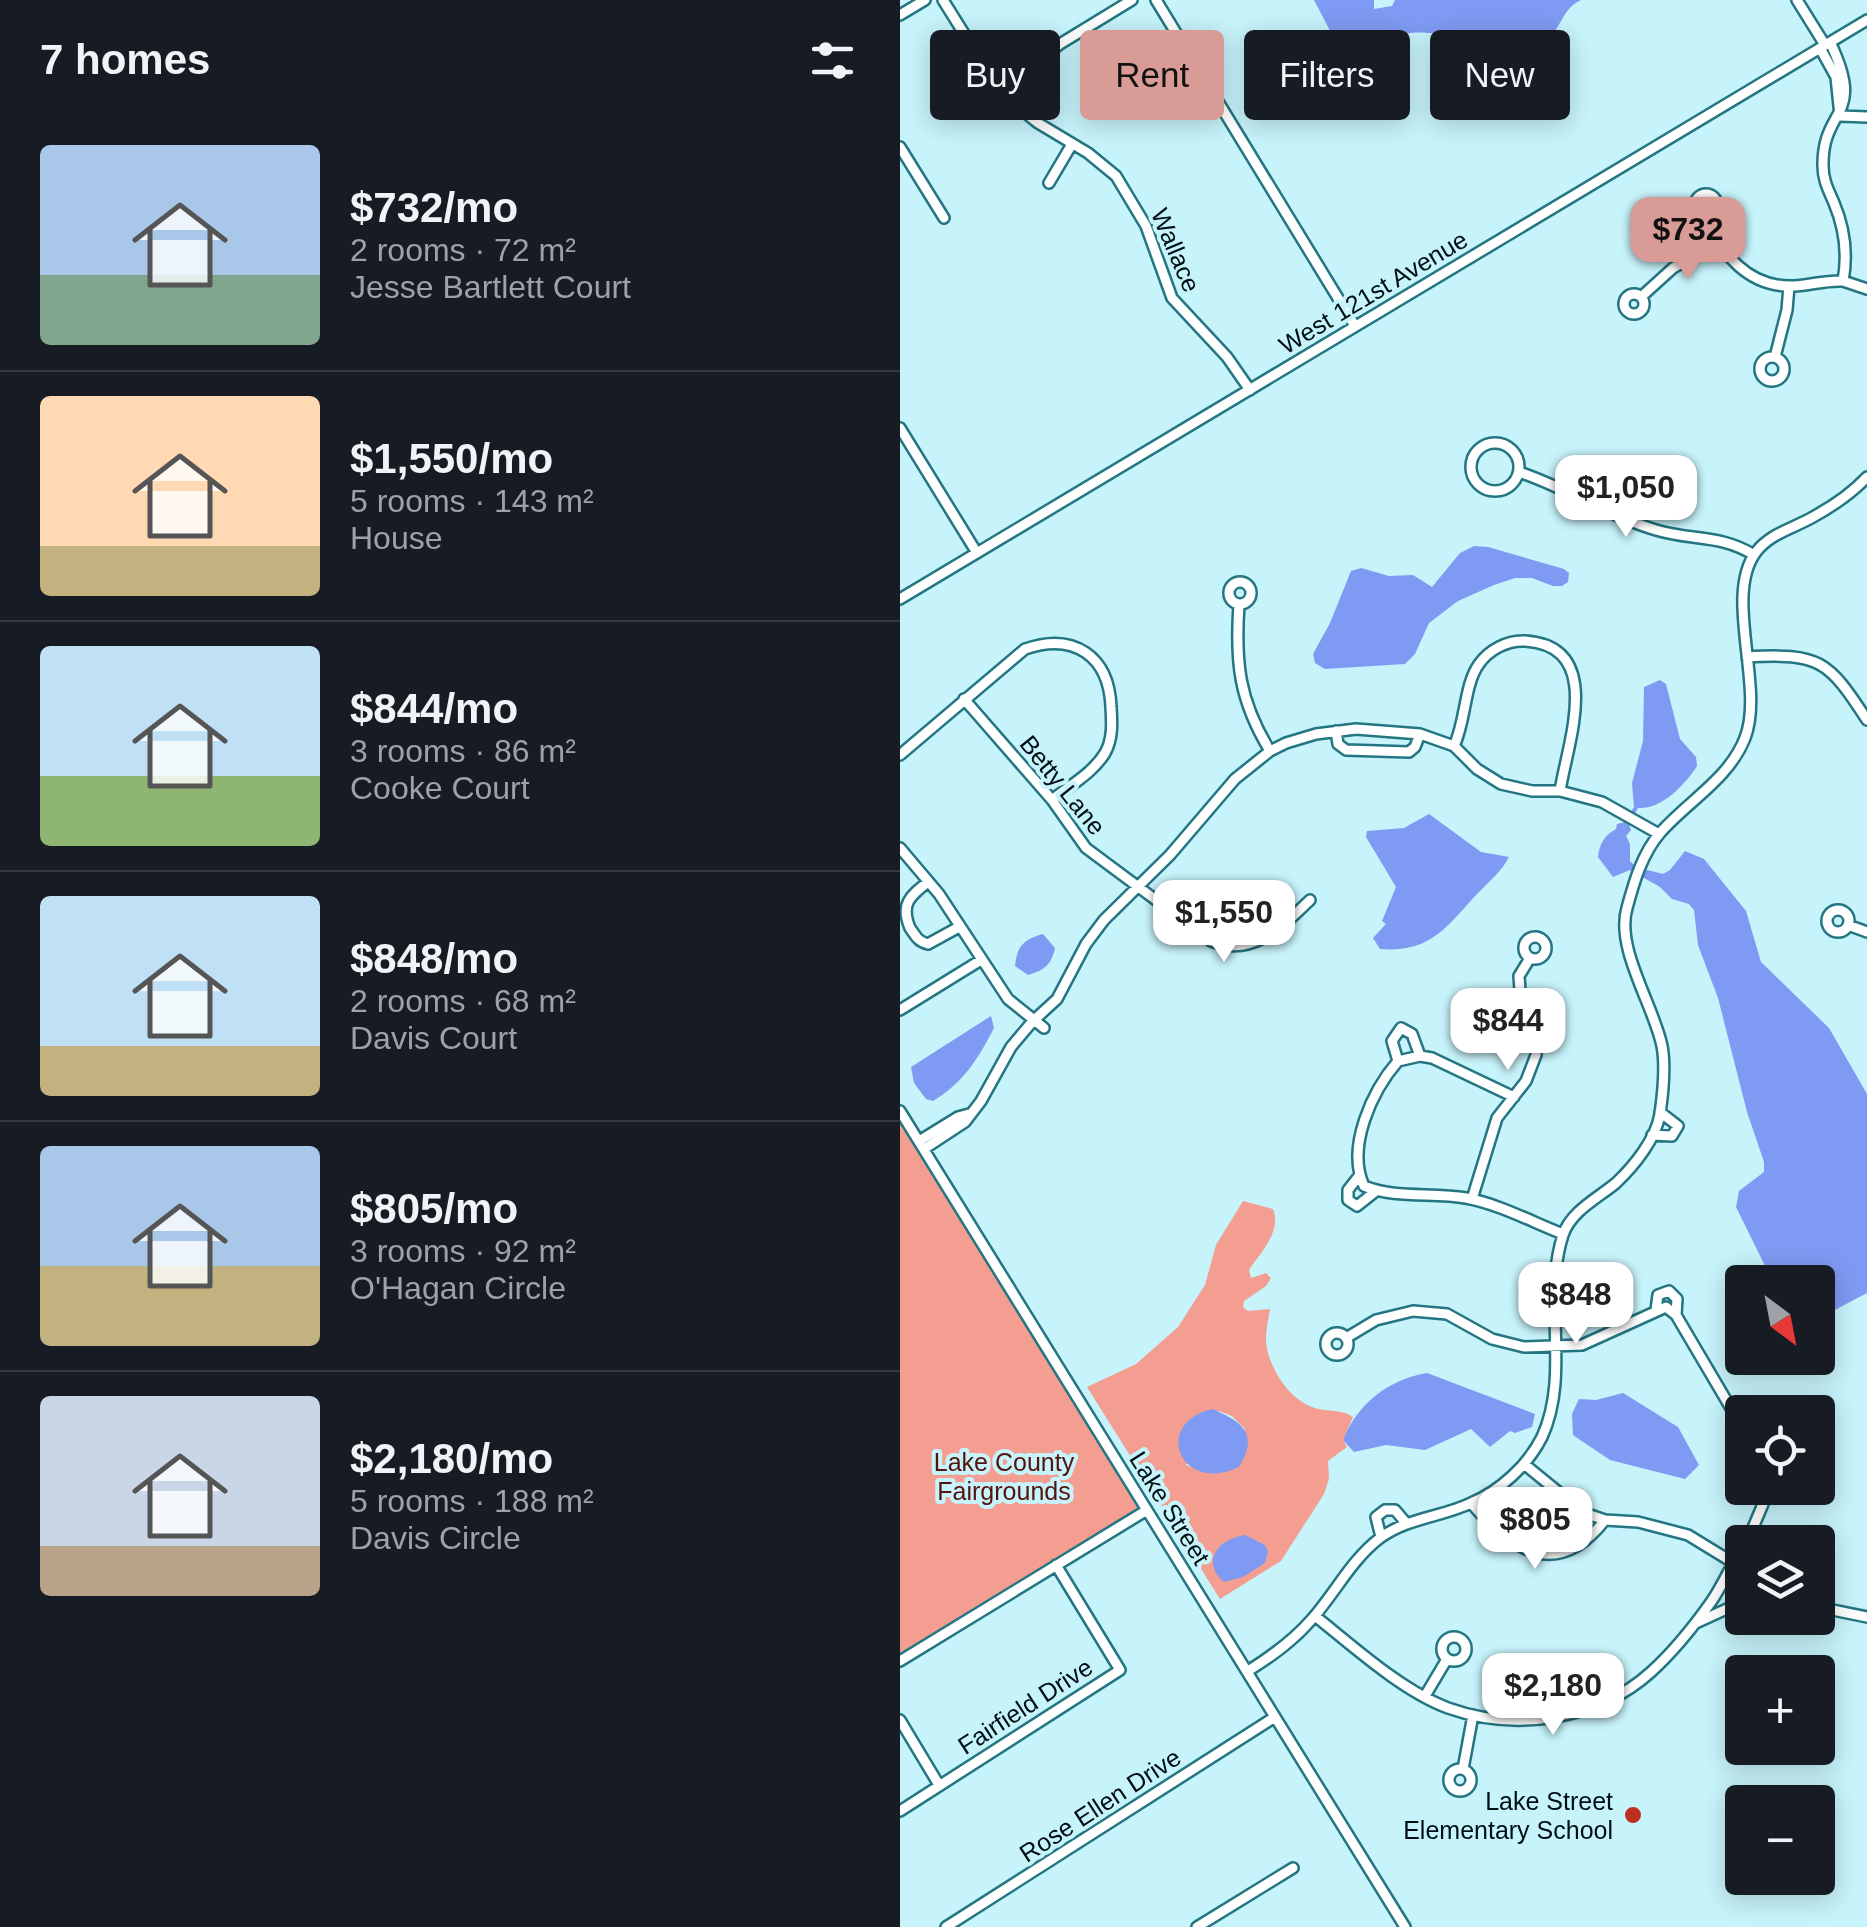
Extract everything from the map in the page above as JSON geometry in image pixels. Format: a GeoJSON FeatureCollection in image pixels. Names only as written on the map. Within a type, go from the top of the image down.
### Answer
{"type":"FeatureCollection","features":[{"type":"Feature","properties":{"kind":"street"},"geometry":{"type":"LineString","coordinates":[[900,15],[925,0]]}},
{"type":"Feature","properties":{"kind":"street","name":"Wallace"},"geometry":{"type":"LineString","coordinates":[[943,0],[963,30]]}},
{"type":"Feature","properties":{"kind":"street"},"geometry":{"type":"LineString","coordinates":[[1060,44],[1132,0]]}},
{"type":"Feature","properties":{"kind":"street"},"geometry":{"type":"LineString","coordinates":[[1156,0],[1356,326]]}},
{"type":"Feature","properties":{"kind":"street"},"geometry":{"type":"LineString","coordinates":[[1797,0],[1825,45],[1836,78],[1840,116],[1822,161],[1826,187],[1844,234],[1842,281]]}},
{"type":"Feature","properties":{"kind":"street","name":"West 121st Avenue"},"geometry":{"type":"LineString","coordinates":[[900,599],[1867,20]]}},
{"type":"Feature","properties":{"kind":"street"},"geometry":{"type":"LineString","coordinates":[[1840,116],[1867,117]]}},
{"type":"Feature","properties":{"kind":"street","name":"Wallace"},"geometry":{"type":"LineString","coordinates":[[1036,120],[1106,166],[1124,186],[1146,226],[1172,298],[1227,357],[1250,390]]}},
{"type":"Feature","properties":{"kind":"street"},"geometry":{"type":"LineString","coordinates":[[1049,183],[1072,144]]}},
{"type":"Feature","properties":{"kind":"street"},"geometry":{"type":"LineString","coordinates":[[900,147],[944,218]]}},
{"type":"Feature","properties":{"kind":"street"},"geometry":{"type":"LineString","coordinates":[[1704,216],[1717,242],[1744,271],[1769,283],[1789,286],[1842,281],[1867,289]]}},
{"type":"Feature","properties":{"kind":"street"},"geometry":{"type":"LineString","coordinates":[[1641,297],[1673,268],[1717,242]]}},
{"type":"Feature","properties":{"kind":"street"},"geometry":{"type":"LineString","coordinates":[[1774,357],[1787,310],[1789,286]]}},
{"type":"Feature","properties":{"kind":"street"},"geometry":{"type":"LineString","coordinates":[[900,428],[978,553]]}},
{"type":"Feature","properties":{"kind":"street"},"geometry":{"type":"LineString","coordinates":[[1499,443],[1513,450],[1520,464],[1519,472],[1504,490],[1488,491],[1475,482],[1472,458],[1483,446],[1499,443]]}},
{"type":"Feature","properties":{"kind":"street"},"geometry":{"type":"LineString","coordinates":[[1519,472],[1558,485],[1634,522],[1674,534],[1724,540],[1754,555]]}},
{"type":"Feature","properties":{"kind":"street"},"geometry":{"type":"LineString","coordinates":[[1248,1671],[1281,1650],[1315,1616],[1361,1556],[1381,1537],[1407,1524],[1471,1504],[1494,1490],[1524,1464],[1542,1436],[1552,1404],[1556,1280],[1563,1234],[1582,1209],[1618,1181],[1645,1149],[1660,1112],[1662,1047],[1627,942],[1625,914],[1633,889],[1645,855],[1659,834],[1726,770],[1747,734],[1748,657],[1743,591],[1754,555],[1773,536],[1810,519],[1867,477]]}},
{"type":"Feature","properties":{"kind":"street"},"geometry":{"type":"LineString","coordinates":[[1856,488],[1867,500]]}},
{"type":"Feature","properties":{"kind":"street"},"geometry":{"type":"LineString","coordinates":[[1240,604],[1236,660],[1242,695],[1255,728],[1270,751]]}},
{"type":"Feature","properties":{"kind":"street"},"geometry":{"type":"LineString","coordinates":[[1454,746],[1464,722],[1471,680],[1482,659],[1513,642],[1544,646],[1567,663],[1578,698],[1560,790]]}},
{"type":"Feature","properties":{"kind":"street"},"geometry":{"type":"LineString","coordinates":[[900,756],[1010,660],[1042,643],[1071,645],[1098,662],[1110,685],[1111,736],[1094,766],[1052,800]]}},
{"type":"Feature","properties":{"kind":"street"},"geometry":{"type":"LineString","coordinates":[[1748,657],[1790,654],[1823,665],[1838,677],[1867,720]]}},
{"type":"Feature","properties":{"kind":"street","name":"Betty Lane"},"geometry":{"type":"LineString","coordinates":[[964,700],[1052,800],[1086,848],[1211,940],[1240,947],[1265,938],[1310,900]]}},
{"type":"Feature","properties":{"kind":"street"},"geometry":{"type":"LineString","coordinates":[[921,1145],[958,1116],[969,1114],[991,1088],[1011,1047],[1058,999],[1086,944],[1104,920],[1139,888],[1235,779],[1270,751],[1301,738],[1336,731],[1375,729],[1420,734],[1454,746],[1477,769],[1501,784],[1560,790],[1620,810],[1659,834]]}},
{"type":"Feature","properties":{"kind":"street"},"geometry":{"type":"LineString","coordinates":[[1336,731],[1338,744],[1346,750],[1409,752],[1416,747],[1420,734]]}},
{"type":"Feature","properties":{"kind":"street"},"geometry":{"type":"LineString","coordinates":[[900,848],[928,882],[1008,1000],[1044,1028]]}},
{"type":"Feature","properties":{"kind":"street"},"geometry":{"type":"LineString","coordinates":[[928,882],[910,896],[902,907],[902,916],[920,942],[928,944],[959,927]]}},
{"type":"Feature","properties":{"kind":"street"},"geometry":{"type":"LineString","coordinates":[[1848,925],[1867,932]]}},
{"type":"Feature","properties":{"kind":"street"},"geometry":{"type":"LineString","coordinates":[[1472,1199],[1497,1118],[1526,1081],[1536,1055],[1537,1034],[1520,992],[1518,976],[1530,958]]}},
{"type":"Feature","properties":{"kind":"street"},"geometry":{"type":"LineString","coordinates":[[900,1010],[981,960]]}},
{"type":"Feature","properties":{"kind":"street"},"geometry":{"type":"LineString","coordinates":[[1398,1062],[1392,1041],[1401,1028],[1412,1034],[1420,1056]]}},
{"type":"Feature","properties":{"kind":"street"},"geometry":{"type":"LineString","coordinates":[[1362,1181],[1359,1142],[1377,1092],[1398,1062],[1420,1056],[1432,1058],[1514,1097]]}},
{"type":"Feature","properties":{"kind":"street","name":"Lake Street"},"geometry":{"type":"LineString","coordinates":[[900,1111],[1405,1927]]}},
{"type":"Feature","properties":{"kind":"street"},"geometry":{"type":"LineString","coordinates":[[1652,1135],[1672,1136],[1678,1126],[1660,1112]]}},
{"type":"Feature","properties":{"kind":"street"},"geometry":{"type":"LineString","coordinates":[[1362,1181],[1348,1190],[1348,1200],[1356,1206],[1376,1191]]}},
{"type":"Feature","properties":{"kind":"street"},"geometry":{"type":"LineString","coordinates":[[1362,1181],[1376,1191],[1437,1193],[1472,1199],[1563,1234]]}},
{"type":"Feature","properties":{"kind":"street"},"geometry":{"type":"LineString","coordinates":[[1661,1309],[1658,1296],[1668,1291],[1677,1299],[1676,1316],[1725,1399]]}},
{"type":"Feature","properties":{"kind":"street"},"geometry":{"type":"LineString","coordinates":[[1346,1338],[1376,1320],[1413,1311],[1447,1314],[1492,1339],[1524,1347],[1556,1347],[1596,1342],[1661,1309]]}},
{"type":"Feature","properties":{"kind":"street"},"geometry":{"type":"LineString","coordinates":[[1661,1309],[1676,1316]]}},
{"type":"Feature","properties":{"kind":"street"},"geometry":{"type":"LineString","coordinates":[[1524,1464],[1584,1513],[1688,1536],[1725,1557]]}},
{"type":"Feature","properties":{"kind":"street"},"geometry":{"type":"LineString","coordinates":[[1471,1504],[1502,1536],[1525,1551],[1569,1549],[1590,1539],[1604,1520]]}},
{"type":"Feature","properties":{"kind":"street"},"geometry":{"type":"LineString","coordinates":[[900,1661],[1147,1510]]}},
{"type":"Feature","properties":{"kind":"street"},"geometry":{"type":"LineString","coordinates":[[1381,1537],[1376,1518],[1385,1510],[1395,1510],[1407,1524]]}},
{"type":"Feature","properties":{"kind":"street","name":"Fairfield Drive"},"geometry":{"type":"LineString","coordinates":[[900,1810],[1120,1670],[1056,1565]]}},
{"type":"Feature","properties":{"kind":"street"},"geometry":{"type":"LineString","coordinates":[[1315,1616],[1446,1707],[1518,1720],[1550,1719],[1620,1694],[1650,1674],[1725,1583]]}},
{"type":"Feature","properties":{"kind":"street"},"geometry":{"type":"LineString","coordinates":[[1694,1624],[1725,1610]]}},
{"type":"Feature","properties":{"kind":"street"},"geometry":{"type":"LineString","coordinates":[[1835,1610],[1867,1617]]}},
{"type":"Feature","properties":{"kind":"street"},"geometry":{"type":"LineString","coordinates":[[1425,1696],[1447,1659]]}},
{"type":"Feature","properties":{"kind":"street"},"geometry":{"type":"LineString","coordinates":[[1463,1769],[1473,1714]]}},
{"type":"Feature","properties":{"kind":"street","name":"Rose Ellen Drive"},"geometry":{"type":"LineString","coordinates":[[946,1927],[1276,1716]]}},
{"type":"Feature","properties":{"kind":"street"},"geometry":{"type":"LineString","coordinates":[[900,1720],[939,1786]]}},
{"type":"Feature","properties":{"kind":"street"},"geometry":{"type":"LineString","coordinates":[[1197,1927],[1293,1868]]}},
{"type":"Feature","properties":{"kind":"green space","name":"Lake County Fairgrounds"},"geometry":{"type":"Polygon","coordinates":[[[900,1113],[1148,1509],[900,1663],[900,1113]]]}},
{"type":"Feature","properties":{"kind":"green space"},"geometry":{"type":"Polygon","coordinates":[[[1243,1201],[1273,1209],[1273,1233],[1249,1270],[1251,1278],[1266,1273],[1271,1278],[1244,1301],[1243,1307],[1248,1311],[1270,1309],[1267,1349],[1278,1376],[1298,1399],[1315,1408],[1353,1417],[1343,1440],[1347,1447],[1328,1461],[1329,1479],[1324,1494],[1281,1561],[1220,1599],[1087,1387],[1136,1364],[1178,1327],[1205,1285],[1216,1245],[1243,1201]],[[1219,1411],[1186,1465],[1208,1473],[1245,1429],[1232,1416],[1219,1411]]]}},
{"type":"Feature","properties":{"kind":"water"},"geometry":{"type":"Polygon","coordinates":[[[1314,0],[1374,0],[1374,9],[1392,6],[1395,0],[1581,0],[1569,9],[1556,30],[1430,30],[1430,34],[1410,34],[1410,30],[1330,30],[1314,0]]]}},
{"type":"Feature","properties":{"kind":"water"},"geometry":{"type":"Polygon","coordinates":[[[1474,546],[1564,569],[1569,573],[1568,582],[1553,586],[1532,578],[1515,578],[1458,601],[1429,623],[1415,654],[1405,664],[1325,669],[1315,663],[1313,654],[1351,571],[1361,568],[1389,576],[1413,575],[1432,587],[1460,553],[1474,546]]]}},
{"type":"Feature","properties":{"kind":"water"},"geometry":{"type":"Polygon","coordinates":[[[1660,680],[1666,684],[1680,739],[1696,757],[1697,766],[1664,801],[1638,808],[1626,836],[1630,861],[1636,867],[1663,874],[1685,851],[1704,859],[1746,911],[1761,962],[1829,1028],[1867,1094],[1867,1293],[1835,1310],[1835,1265],[1765,1265],[1736,1207],[1739,1191],[1764,1172],[1764,1162],[1718,998],[1698,945],[1694,910],[1630,870],[1613,877],[1598,857],[1603,840],[1617,824],[1625,822],[1634,807],[1632,783],[1643,741],[1644,687],[1660,680]]]}},
{"type":"Feature","properties":{"kind":"water"},"geometry":{"type":"Polygon","coordinates":[[[1429,814],[1481,852],[1509,857],[1441,932],[1415,946],[1380,949],[1373,938],[1386,924],[1382,921],[1396,887],[1366,837],[1367,831],[1404,828],[1429,814]]]}},
{"type":"Feature","properties":{"kind":"water"},"geometry":{"type":"Polygon","coordinates":[[[1043,934],[1055,948],[1053,954],[1046,966],[1028,975],[1015,966],[1018,953],[1026,941],[1043,934]]]}},
{"type":"Feature","properties":{"kind":"water"},"geometry":{"type":"Polygon","coordinates":[[[991,1016],[994,1028],[969,1069],[944,1094],[933,1101],[926,1099],[914,1083],[911,1067],[991,1016]]]}},
{"type":"Feature","properties":{"kind":"water"},"geometry":{"type":"Polygon","coordinates":[[[1427,1373],[1535,1414],[1532,1427],[1510,1431],[1490,1447],[1471,1429],[1425,1450],[1386,1445],[1354,1452],[1343,1440],[1366,1404],[1400,1381],[1427,1373]]]}},
{"type":"Feature","properties":{"kind":"water"},"geometry":{"type":"Polygon","coordinates":[[[1623,1393],[1678,1427],[1699,1465],[1685,1479],[1610,1460],[1573,1435],[1572,1414],[1579,1399],[1596,1400],[1623,1393]]]}},
{"type":"Feature","properties":{"kind":"water"},"geometry":{"type":"Polygon","coordinates":[[[1212,1409],[1239,1424],[1248,1445],[1239,1467],[1219,1473],[1202,1472],[1189,1465],[1178,1441],[1182,1428],[1193,1417],[1212,1409]]]}},
{"type":"Feature","properties":{"kind":"water"},"geometry":{"type":"Polygon","coordinates":[[[1245,1535],[1265,1545],[1265,1563],[1243,1577],[1224,1582],[1214,1566],[1216,1552],[1227,1541],[1245,1535]]]}},
{"type":"Feature","properties":{"kind":"place","name":"Lake Street Elementary School"},"geometry":{"type":"Point","coordinates":[1633,1815]}}]}
